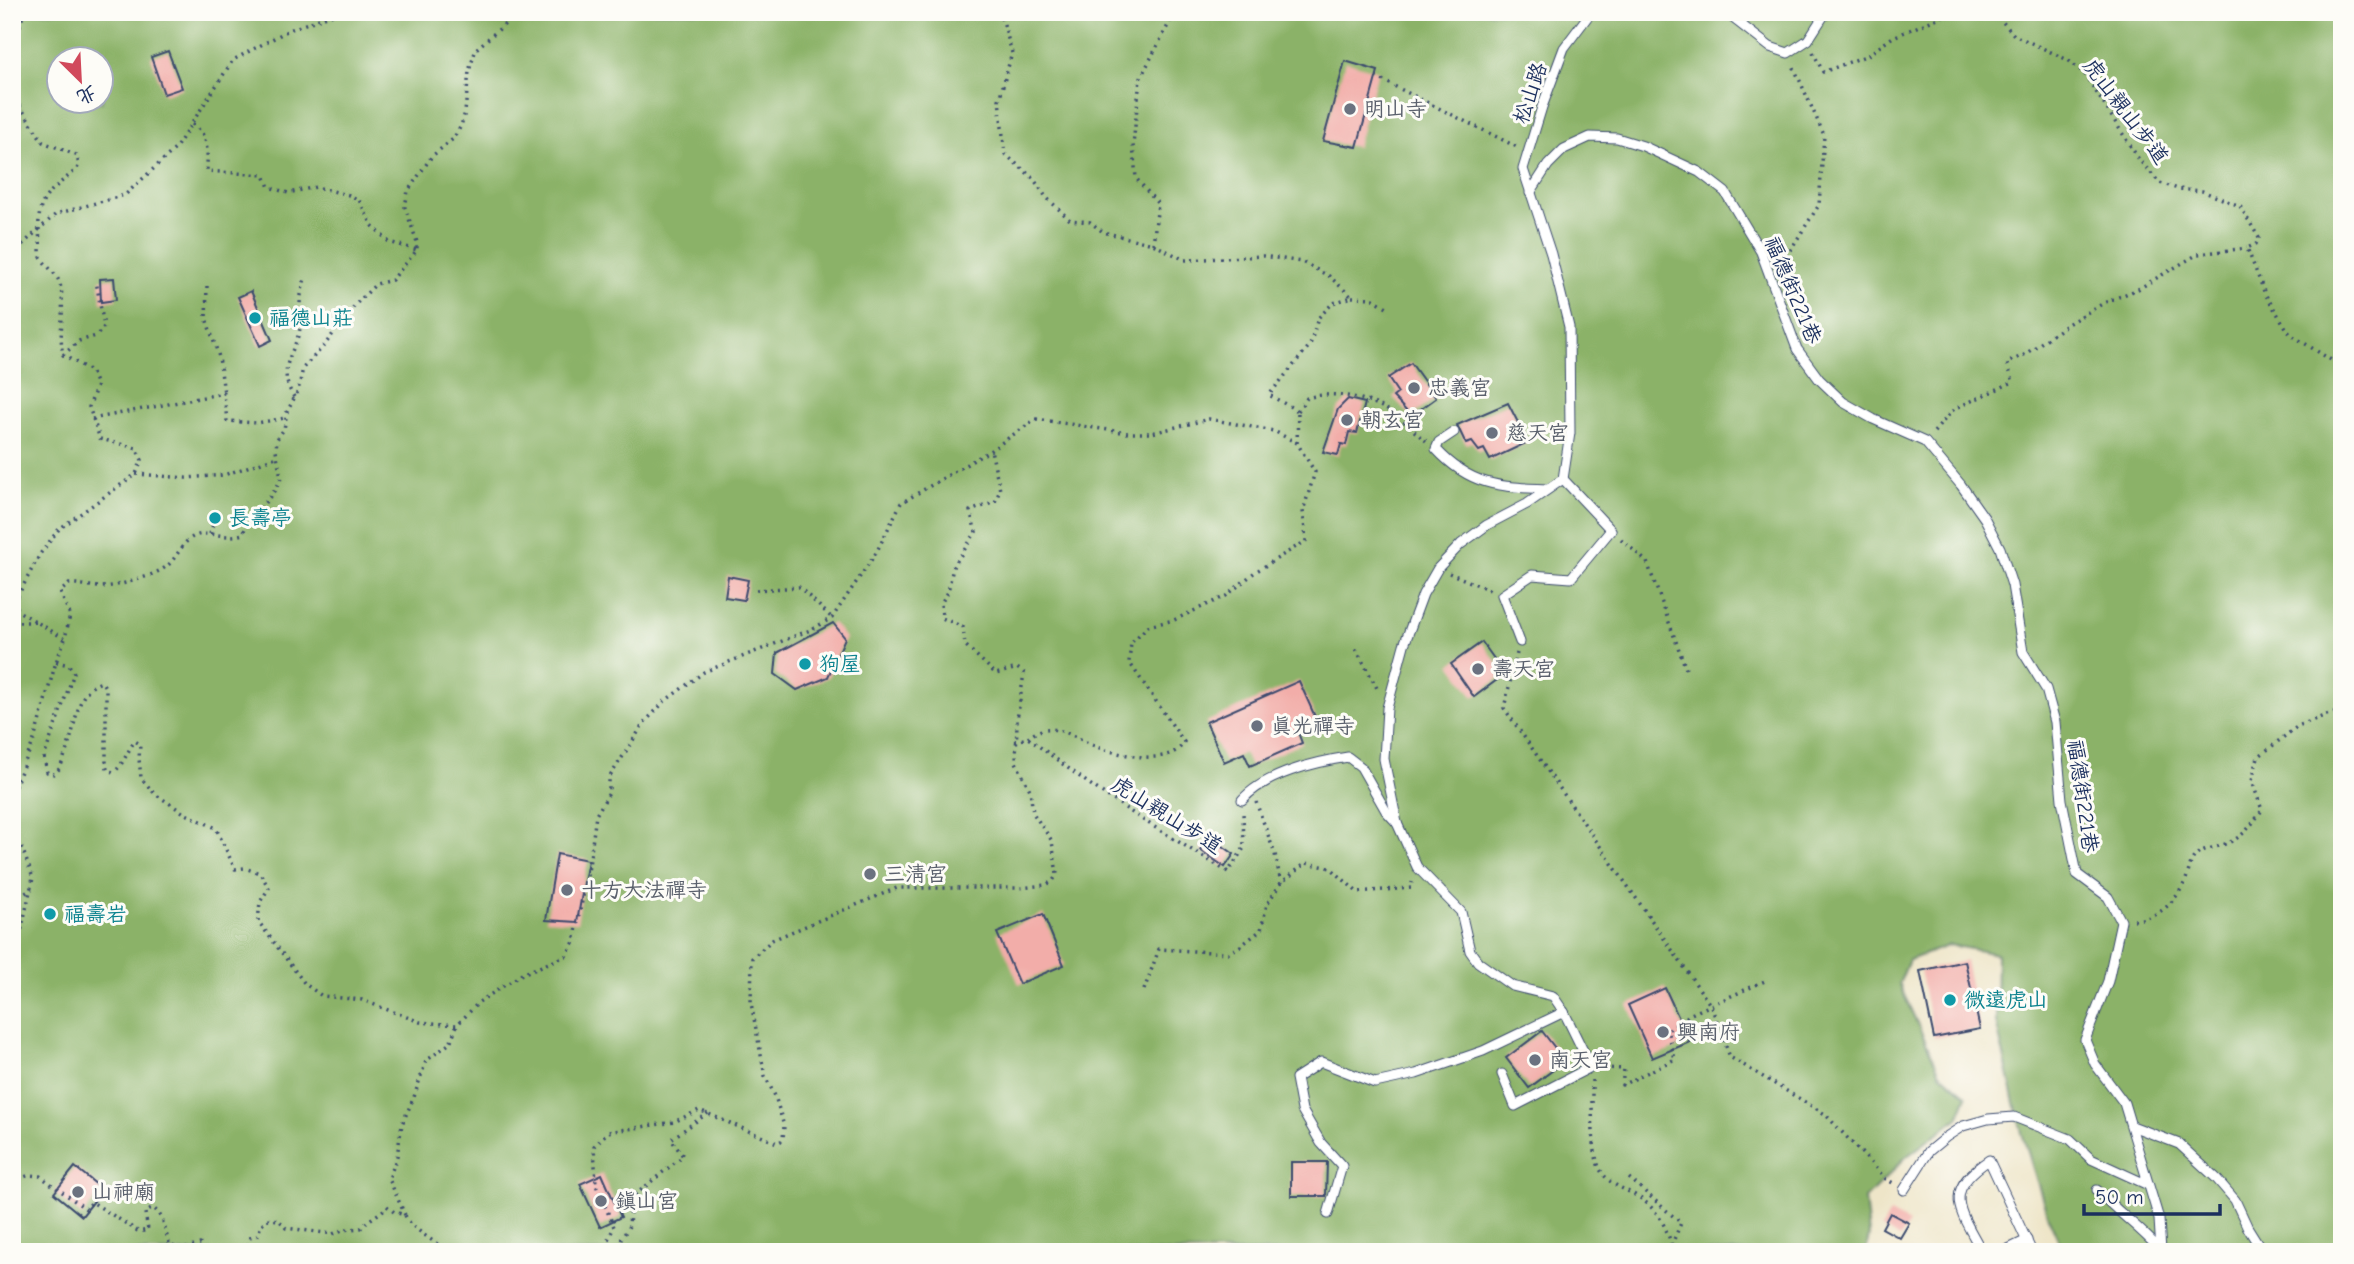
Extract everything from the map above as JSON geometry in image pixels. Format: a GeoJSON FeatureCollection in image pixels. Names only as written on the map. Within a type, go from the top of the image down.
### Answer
{"type":"FeatureCollection","features":[{"type":"Feature","properties":{"kind":"lane","name":"松山路"},"geometry":{"type":"LineString","coordinates":[[1530,193],[1523,169],[1542,107],[1564,48],[1591,12]]}},
{"type":"Feature","properties":{"kind":"lane"},"geometry":{"type":"LineString","coordinates":[[1726,12],[1770,47],[1788,53],[1808,40],[1826,12]]}},
{"type":"Feature","properties":{"kind":"lane","name":"福德街221巷"},"geometry":{"type":"LineString","coordinates":[[1530,193],[1548,165],[1564,149],[1590,137],[1617,138],[1643,146],[1699,172],[1725,191],[1773,279],[1797,349],[1819,379],[1843,402],[1873,419],[1925,442],[1985,519],[2000,548],[2012,585],[2023,652],[2046,689],[2055,722],[2062,800],[2077,874],[2108,897],[2121,921]]}},
{"type":"Feature","properties":{"kind":"lane"},"geometry":{"type":"LineString","coordinates":[[1503,1074],[1515,1106],[1591,1067],[1564,1012],[1553,996],[1513,986],[1478,962],[1470,951],[1461,912],[1417,867],[1397,823],[1384,759],[1387,708],[1409,632],[1423,594],[1438,568],[1461,544],[1487,525],[1527,504],[1563,479],[1570,433],[1569,327],[1551,254],[1530,193]]}},
{"type":"Feature","properties":{"kind":"lane"},"geometry":{"type":"LineString","coordinates":[[1454,432],[1439,442],[1436,449],[1451,466],[1473,479],[1506,486],[1548,489]]}},
{"type":"Feature","properties":{"kind":"lane"},"geometry":{"type":"LineString","coordinates":[[1520,642],[1502,595],[1532,575],[1571,578],[1611,530],[1563,479]]}},
{"type":"Feature","properties":{"kind":"lane"},"geometry":{"type":"LineString","coordinates":[[1241,800],[1251,789],[1314,763],[1348,757],[1361,767],[1386,811],[1397,823]]}},
{"type":"Feature","properties":{"kind":"lane"},"geometry":{"type":"LineString","coordinates":[[2121,921],[2108,981],[2085,1040],[2095,1064],[2124,1102],[2159,1219],[2161,1251]]}},
{"type":"Feature","properties":{"kind":"lane"},"geometry":{"type":"LineString","coordinates":[[1328,1214],[1342,1166],[1321,1143],[1302,1110],[1296,1078],[1321,1062],[1375,1083],[1416,1074],[1483,1051],[1564,1012]]}},
{"type":"Feature","properties":{"kind":"lane"},"geometry":{"type":"LineString","coordinates":[[1904,1190],[1929,1152],[1962,1126],[1987,1119],[2014,1117],[2070,1139],[2091,1159],[2148,1185]]}},
{"type":"Feature","properties":{"kind":"lane"},"geometry":{"type":"LineString","coordinates":[[2132,1126],[2179,1144],[2216,1178],[2235,1199],[2263,1252]]}},
{"type":"Feature","properties":{"kind":"lane"},"geometry":{"type":"LineString","coordinates":[[1982,1252],[1958,1204],[1958,1192],[1976,1169],[1989,1160],[2032,1252]]}},
{"type":"Feature","properties":{"kind":"lane"},"geometry":{"type":"LineString","coordinates":[[2097,1190],[2115,1210],[2143,1230],[2161,1251]]}},
{"type":"Feature","properties":{"kind":"lane"},"geometry":{"type":"LineString","coordinates":[[2002,1252],[2027,1240]]}},
{"type":"Feature","properties":{"kind":"path"},"geometry":{"type":"LineString","coordinates":[[12,53],[23,12]]}},
{"type":"Feature","properties":{"kind":"path"},"geometry":{"type":"LineString","coordinates":[[12,254],[56,214],[125,195],[175,149],[233,60],[289,30],[338,12]]}},
{"type":"Feature","properties":{"kind":"path"},"geometry":{"type":"LineString","coordinates":[[12,793],[44,709],[65,639],[70,615],[61,592],[69,584],[101,587],[161,571],[176,559],[185,542],[195,536],[210,534],[227,537],[243,534],[248,521],[278,487],[281,478],[276,450],[277,439],[284,429],[298,391],[303,368],[356,304],[376,284],[392,280],[417,250],[417,242],[405,207],[408,191],[432,156],[453,139],[461,126],[469,71],[476,49],[519,12]]}},
{"type":"Feature","properties":{"kind":"path"},"geometry":{"type":"LineString","coordinates":[[997,12],[1003,21],[1012,53],[999,100],[1004,154],[1033,178],[1046,197],[1070,220],[1090,222],[1103,232],[1153,244],[1185,260],[1263,256],[1302,262],[1329,276],[1352,297]]}},
{"type":"Feature","properties":{"kind":"path"},"geometry":{"type":"LineString","coordinates":[[1153,244],[1158,204],[1136,178],[1133,145],[1140,79],[1175,12]]}},
{"type":"Feature","properties":{"kind":"path"},"geometry":{"type":"LineString","coordinates":[[1808,40],[1823,72],[1868,55],[1893,37],[1952,12]]}},
{"type":"Feature","properties":{"kind":"path","name":"虎山親山步道"},"geometry":{"type":"LineString","coordinates":[[1994,12],[2014,35],[2068,60],[2084,73],[2140,161],[2160,183],[2178,189],[2202,191],[2240,206],[2259,238],[2256,244],[2247,248],[2265,294],[2290,334],[2342,367]]}},
{"type":"Feature","properties":{"kind":"path"},"geometry":{"type":"LineString","coordinates":[[1773,279],[1819,205],[1824,135],[1788,53]]}},
{"type":"Feature","properties":{"kind":"path"},"geometry":{"type":"LineString","coordinates":[[1376,78],[1528,152]]}},
{"type":"Feature","properties":{"kind":"path"},"geometry":{"type":"LineString","coordinates":[[12,86],[20,106],[43,142],[76,155],[79,164],[77,169],[46,194],[39,212],[37,229],[40,256],[59,279],[62,291],[64,303],[60,339],[63,355],[91,371],[97,386],[89,407],[100,439],[136,448],[142,460],[136,474],[59,529],[40,554],[14,603],[20,612],[65,639]]}},
{"type":"Feature","properties":{"kind":"path"},"geometry":{"type":"LineString","coordinates":[[192,124],[201,130],[207,141],[207,171],[264,175],[268,187],[288,193],[316,187],[349,195],[359,200],[372,225],[389,242],[417,250]]}},
{"type":"Feature","properties":{"kind":"path"},"geometry":{"type":"LineString","coordinates":[[1925,442],[1954,409],[2013,382],[2007,363],[2024,355],[2066,325],[2104,303],[2138,289],[2198,254],[2247,248]]}},
{"type":"Feature","properties":{"kind":"path"},"geometry":{"type":"LineString","coordinates":[[294,397],[285,376],[287,362],[299,335],[302,320],[300,304],[305,278]]}},
{"type":"Feature","properties":{"kind":"path"},"geometry":{"type":"LineString","coordinates":[[63,355],[79,341],[96,336],[104,327],[96,281]]}},
{"type":"Feature","properties":{"kind":"path"},"geometry":{"type":"LineString","coordinates":[[207,286],[206,318],[219,357],[227,421],[257,423],[286,418]]}},
{"type":"Feature","properties":{"kind":"path"},"geometry":{"type":"LineString","coordinates":[[1298,411],[1269,395],[1310,345],[1318,318],[1333,303],[1352,297],[1372,298],[1387,307]]}},
{"type":"Feature","properties":{"kind":"path"},"geometry":{"type":"LineString","coordinates":[[12,324],[19,335],[12,365]]}},
{"type":"Feature","properties":{"kind":"path"},"geometry":{"type":"LineString","coordinates":[[92,419],[224,393]]}},
{"type":"Feature","properties":{"kind":"path"},"geometry":{"type":"LineString","coordinates":[[447,1252],[408,1222],[389,1179],[397,1156],[402,1124],[426,1061],[450,1043],[457,1025],[479,1002],[522,974],[566,956],[574,943],[590,866],[596,815],[608,793],[609,778],[644,723],[665,701],[705,672],[810,630],[832,618],[876,553],[901,503],[991,450],[1036,419],[1128,433],[1152,433],[1209,419],[1275,431],[1297,443],[1298,411],[1307,398],[1330,394],[1348,396],[1384,407],[1436,449]]}},
{"type":"Feature","properties":{"kind":"path","name":"虎山親山步道"},"geometry":{"type":"LineString","coordinates":[[1015,741],[1050,728],[1103,749],[1125,753],[1159,758],[1180,750],[1184,742],[1129,662],[1131,643],[1148,626],[1174,620],[1226,596],[1255,572],[1306,541],[1303,512],[1315,472],[1297,443]]}},
{"type":"Feature","properties":{"kind":"path"},"geometry":{"type":"LineString","coordinates":[[601,1252],[614,1227],[596,1185],[594,1146],[608,1132],[674,1122],[699,1110],[777,1143],[783,1140],[784,1126],[775,1096],[765,1076],[751,1003],[752,958],[772,940],[897,888],[1020,888],[1046,885],[1053,881],[1057,874],[1052,841],[1033,813],[1030,790],[1016,762],[1015,741],[1024,673],[1017,668],[996,674],[965,645],[963,627],[942,618],[941,603],[948,592],[953,567],[976,532],[970,512],[995,502],[1000,490],[991,450]]}},
{"type":"Feature","properties":{"kind":"path"},"geometry":{"type":"LineString","coordinates":[[136,474],[186,478],[224,475],[279,456]]}},
{"type":"Feature","properties":{"kind":"path"},"geometry":{"type":"LineString","coordinates":[[210,534],[213,524]]}},
{"type":"Feature","properties":{"kind":"path"},"geometry":{"type":"LineString","coordinates":[[1611,530],[1647,562],[1686,669]]}},
{"type":"Feature","properties":{"kind":"path"},"geometry":{"type":"LineString","coordinates":[[1438,568],[1502,595]]}},
{"type":"Feature","properties":{"kind":"path"},"geometry":{"type":"LineString","coordinates":[[756,590],[799,587],[832,618]]}},
{"type":"Feature","properties":{"kind":"path"},"geometry":{"type":"LineString","coordinates":[[12,622],[38,622]]}},
{"type":"Feature","properties":{"kind":"path"},"geometry":{"type":"LineString","coordinates":[[1520,642],[1504,708],[1711,1006],[1730,1057],[1825,1114],[1886,1179],[1904,1190]]}},
{"type":"Feature","properties":{"kind":"path"},"geometry":{"type":"LineString","coordinates":[[1356,649],[1387,708]]}},
{"type":"Feature","properties":{"kind":"path"},"geometry":{"type":"LineString","coordinates":[[56,662],[69,665],[74,673],[44,757],[47,772],[54,775],[60,768],[80,702],[94,684],[102,682],[107,698],[108,771],[114,772],[120,767],[135,741],[140,744],[141,778],[155,794],[184,813],[216,828],[235,869],[244,868],[260,873],[269,888],[260,902],[258,921],[304,984],[322,996],[362,1000],[419,1021],[457,1025]]}},
{"type":"Feature","properties":{"kind":"path"},"geometry":{"type":"LineString","coordinates":[[2121,921],[2147,919],[2167,908],[2186,880],[2191,860],[2199,852],[2225,845],[2247,832],[2262,810],[2252,781],[2258,757],[2298,726],[2342,709]]}},
{"type":"Feature","properties":{"kind":"path","name":"虎山親山步道"},"geometry":{"type":"LineString","coordinates":[[1028,738],[1088,783],[1228,872],[1244,848],[1241,800]]}},
{"type":"Feature","properties":{"kind":"path"},"geometry":{"type":"LineString","coordinates":[[1251,789],[1275,854],[1281,883]]}},
{"type":"Feature","properties":{"kind":"path"},"geometry":{"type":"LineString","coordinates":[[12,813],[15,821],[12,836],[21,845],[33,878],[12,972]]}},
{"type":"Feature","properties":{"kind":"path"},"geometry":{"type":"LineString","coordinates":[[1144,990],[1159,948],[1228,953],[1242,945],[1261,930],[1267,904],[1281,883],[1306,863],[1331,868],[1357,892],[1411,888],[1417,867]]}},
{"type":"Feature","properties":{"kind":"path"},"geometry":{"type":"LineString","coordinates":[[12,894],[22,895],[32,889]]}},
{"type":"Feature","properties":{"kind":"path"},"geometry":{"type":"LineString","coordinates":[[1672,1249],[1665,1227],[1653,1206],[1615,1186],[1598,1168],[1591,1067],[1624,1069],[1622,1085],[1675,1059],[1668,1030],[1691,1014],[1768,980]]}},
{"type":"Feature","properties":{"kind":"path"},"geometry":{"type":"LineString","coordinates":[[614,1252],[629,1226],[631,1198],[683,1156],[671,1139],[708,1113]]}},
{"type":"Feature","properties":{"kind":"path"},"geometry":{"type":"LineString","coordinates":[[12,1181],[30,1175],[40,1176],[86,1209],[92,1202],[139,1232],[148,1230],[145,1213],[153,1208],[163,1219],[170,1245],[181,1251],[200,1244],[209,1252]]}},
{"type":"Feature","properties":{"kind":"path"},"geometry":{"type":"LineString","coordinates":[[1629,1178],[1681,1223],[1672,1249]]}},
{"type":"Feature","properties":{"kind":"path"},"geometry":{"type":"LineString","coordinates":[[247,1252],[250,1238],[258,1235],[261,1225],[267,1219],[279,1220],[286,1228],[332,1234],[361,1228],[387,1206],[394,1212],[405,1215]]}},
{"type":"Feature","properties":{"kind":"green space"},"geometry":{"type":"Polygon","coordinates":[[[12,12],[2342,12],[2342,1252],[2064,1252],[2048,1217],[2022,1133],[1996,1022],[1997,954],[1950,945],[1909,960],[1899,984],[1940,1073],[1967,1096],[1958,1118],[1906,1157],[1865,1199],[1869,1235],[1866,1252],[12,1252],[12,12]]]}},
{"type":"Feature","properties":{"kind":"building"},"geometry":{"type":"Polygon","coordinates":[[[168,51],[182,88],[164,94],[151,57],[168,51]]]}},
{"type":"Feature","properties":{"kind":"building","name":"明山寺"},"geometry":{"type":"Polygon","coordinates":[[[1345,61],[1378,71],[1357,147],[1323,141],[1345,61]]]}},
{"type":"Feature","properties":{"kind":"building"},"geometry":{"type":"Polygon","coordinates":[[[114,278],[116,300],[101,302],[100,279],[114,278]]]}},
{"type":"Feature","properties":{"kind":"building","name":"福德山莊"},"geometry":{"type":"Polygon","coordinates":[[[251,291],[272,340],[260,346],[238,297],[251,291]]]}},
{"type":"Feature","properties":{"kind":"building","name":"忠義宮"},"geometry":{"type":"Polygon","coordinates":[[[1411,363],[1436,398],[1411,416],[1393,397],[1398,393],[1388,378],[1411,363]]]}},
{"type":"Feature","properties":{"kind":"building","name":"朝玄宮"},"geometry":{"type":"Polygon","coordinates":[[[1348,399],[1365,403],[1357,433],[1349,432],[1346,445],[1341,444],[1338,455],[1323,452],[1338,409],[1348,399]]]}},
{"type":"Feature","properties":{"kind":"building","name":"慈天宮"},"geometry":{"type":"Polygon","coordinates":[[[1508,403],[1528,442],[1490,460],[1484,449],[1479,451],[1472,442],[1466,444],[1457,425],[1508,403]]]}},
{"type":"Feature","properties":{"kind":"building"},"geometry":{"type":"Polygon","coordinates":[[[728,576],[748,580],[744,600],[725,597],[728,576]]]}},
{"type":"Feature","properties":{"kind":"building","name":"狗屋"},"geometry":{"type":"Polygon","coordinates":[[[833,623],[845,638],[828,677],[797,690],[775,674],[777,653],[833,623]]]}},
{"type":"Feature","properties":{"kind":"building","name":"壽天宮"},"geometry":{"type":"Polygon","coordinates":[[[1482,642],[1505,674],[1474,697],[1451,664],[1482,642]]]}},
{"type":"Feature","properties":{"kind":"building","name":"真光禪寺"},"geometry":{"type":"Polygon","coordinates":[[[1299,681],[1317,721],[1297,730],[1302,743],[1250,766],[1244,753],[1224,762],[1206,722],[1299,681]]]}},
{"type":"Feature","properties":{"kind":"building"},"geometry":{"type":"Polygon","coordinates":[[[1209,836],[1234,854],[1225,867],[1200,850],[1209,836]]]}},
{"type":"Feature","properties":{"kind":"building","name":"十方大法禪寺"},"geometry":{"type":"Polygon","coordinates":[[[557,854],[588,860],[577,922],[546,920],[557,854]]]}},
{"type":"Feature","properties":{"kind":"building"},"geometry":{"type":"Polygon","coordinates":[[[1043,914],[1064,965],[1019,984],[997,933],[1043,914]]]}},
{"type":"Feature","properties":{"kind":"building","name":"微遠虎山"},"geometry":{"type":"Polygon","coordinates":[[[1965,961],[1980,1029],[1934,1038],[1920,971],[1965,961]]]}},
{"type":"Feature","properties":{"kind":"building","name":"興南府"},"geometry":{"type":"Polygon","coordinates":[[[1665,988],[1690,1042],[1652,1058],[1628,1005],[1665,988]]]}},
{"type":"Feature","properties":{"kind":"building","name":"南天宮"},"geometry":{"type":"Polygon","coordinates":[[[1542,1031],[1565,1061],[1529,1088],[1506,1058],[1542,1031]]]}},
{"type":"Feature","properties":{"kind":"building"},"geometry":{"type":"Polygon","coordinates":[[[1291,1162],[1327,1162],[1326,1196],[1291,1196],[1291,1162]]]}},
{"type":"Feature","properties":{"kind":"building","name":"山神廟"},"geometry":{"type":"Polygon","coordinates":[[[75,1167],[103,1190],[82,1216],[54,1193],[75,1167]]]}},
{"type":"Feature","properties":{"kind":"building","name":"鎮山宮"},"geometry":{"type":"Polygon","coordinates":[[[602,1174],[621,1217],[600,1227],[580,1184],[602,1174]]]}},
{"type":"Feature","properties":{"kind":"building"},"geometry":{"type":"Polygon","coordinates":[[[1890,1213],[1909,1223],[1900,1238],[1882,1228],[1890,1213]]]}},
{"type":"Feature","properties":{"kind":"place","name":"明山寺"},"geometry":{"type":"Point","coordinates":[1350,109]}},
{"type":"Feature","properties":{"kind":"place","name":"福德山莊"},"geometry":{"type":"Point","coordinates":[255,318]}},
{"type":"Feature","properties":{"kind":"place","name":"忠義宮"},"geometry":{"type":"Point","coordinates":[1414,388]}},
{"type":"Feature","properties":{"kind":"place","name":"朝玄宮"},"geometry":{"type":"Point","coordinates":[1347,420]}},
{"type":"Feature","properties":{"kind":"place","name":"慈天宮"},"geometry":{"type":"Point","coordinates":[1492,433]}},
{"type":"Feature","properties":{"kind":"place","name":"長壽亭"},"geometry":{"type":"Point","coordinates":[215,518]}},
{"type":"Feature","properties":{"kind":"place","name":"狗屋"},"geometry":{"type":"Point","coordinates":[805,664]}},
{"type":"Feature","properties":{"kind":"place","name":"壽天宮"},"geometry":{"type":"Point","coordinates":[1478,669]}},
{"type":"Feature","properties":{"kind":"place","name":"真光禪寺"},"geometry":{"type":"Point","coordinates":[1257,726]}},
{"type":"Feature","properties":{"kind":"place","name":"三清宮"},"geometry":{"type":"Point","coordinates":[870,874]}},
{"type":"Feature","properties":{"kind":"place","name":"十方大法禪寺"},"geometry":{"type":"Point","coordinates":[567,890]}},
{"type":"Feature","properties":{"kind":"place","name":"福壽岩"},"geometry":{"type":"Point","coordinates":[50,914]}},
{"type":"Feature","properties":{"kind":"place","name":"微遠虎山"},"geometry":{"type":"Point","coordinates":[1950,1000]}},
{"type":"Feature","properties":{"kind":"place","name":"興南府"},"geometry":{"type":"Point","coordinates":[1663,1032]}},
{"type":"Feature","properties":{"kind":"place","name":"南天宮"},"geometry":{"type":"Point","coordinates":[1535,1060]}},
{"type":"Feature","properties":{"kind":"place","name":"山神廟"},"geometry":{"type":"Point","coordinates":[78,1192]}},
{"type":"Feature","properties":{"kind":"place","name":"鎮山宮"},"geometry":{"type":"Point","coordinates":[601,1201]}}]}
